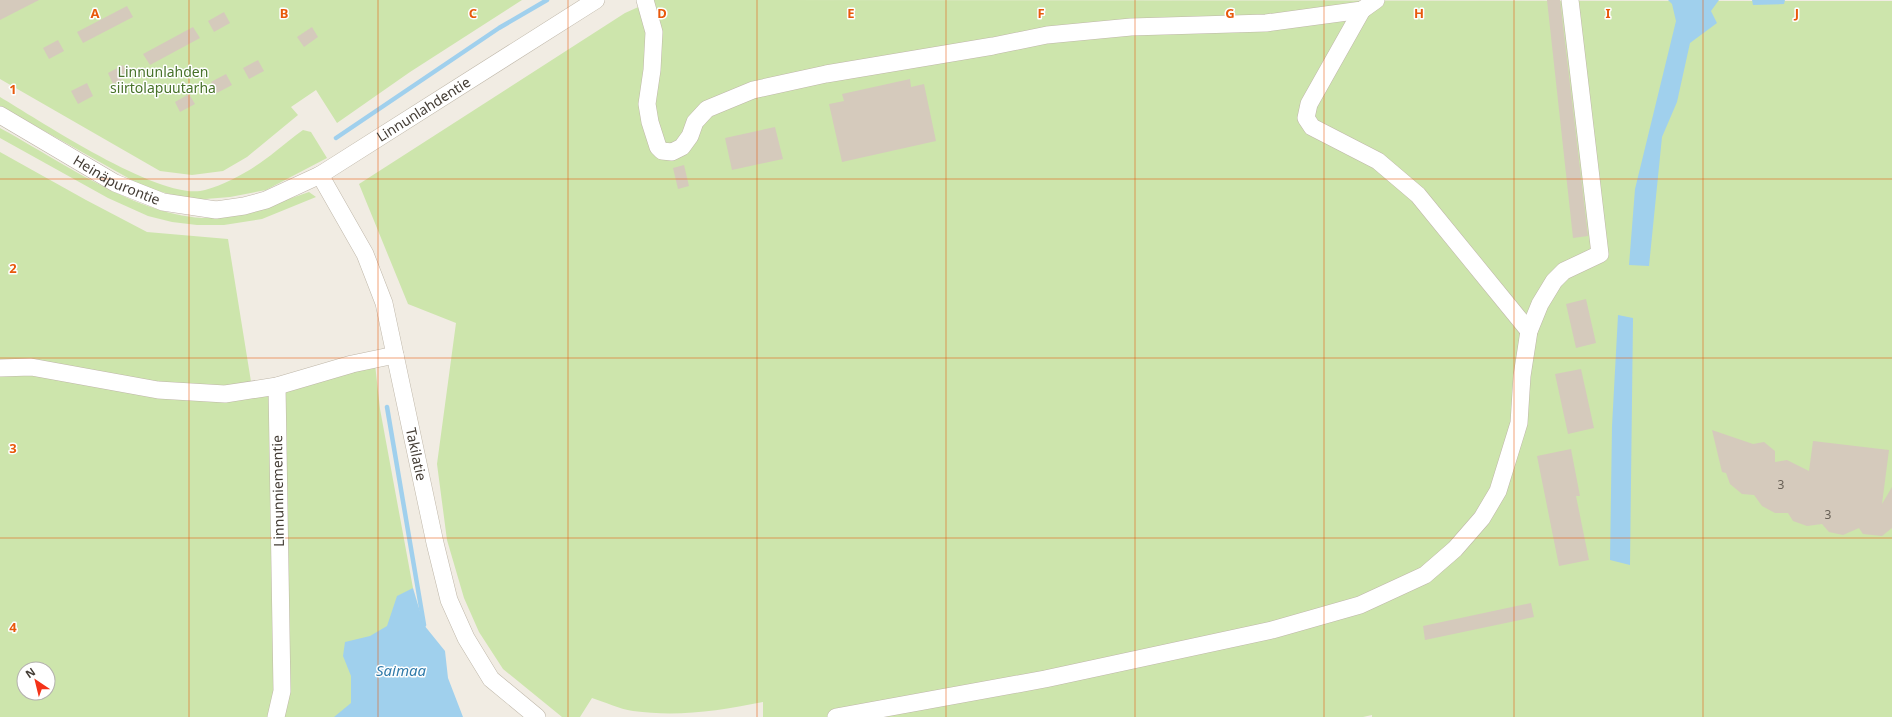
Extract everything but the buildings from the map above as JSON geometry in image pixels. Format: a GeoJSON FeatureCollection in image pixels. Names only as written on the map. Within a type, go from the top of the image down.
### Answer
{"type":"FeatureCollection","features":[{"type":"Feature","properties":{"kind":"street","name":"Linnunlahdentie"},"geometry":{"type":"LineString","coordinates":[[244,206],[266,200],[320,175],[596,0]]}},
{"type":"Feature","properties":{"kind":"street"},"geometry":{"type":"LineString","coordinates":[[645,0],[654,32],[652,70],[647,104],[650,122],[658,147],[662,151],[672,152],[682,147],[690,136],[695,122],[707,110],[753,90],[826,74],[993,46],[1047,35],[1131,27],[1266,24],[1362,10]]}},
{"type":"Feature","properties":{"kind":"street"},"geometry":{"type":"LineString","coordinates":[[1376,0],[1362,10],[1309,104],[1306,118],[1312,127],[1378,161],[1418,195],[1529,332]]}},
{"type":"Feature","properties":{"kind":"street"},"geometry":{"type":"LineString","coordinates":[[836,717],[1045,679],[1272,630],[1360,605],[1425,575],[1455,549],[1482,518],[1498,491],[1519,423],[1522,376],[1529,332],[1540,304],[1554,281],[1564,271],[1600,254],[1570,0]]}},
{"type":"Feature","properties":{"kind":"street","name":"Heinäpurontie"},"geometry":{"type":"LineString","coordinates":[[0,115],[115,183],[163,202],[216,210],[244,206]]}},
{"type":"Feature","properties":{"kind":"street","name":"Takilatie"},"geometry":{"type":"LineString","coordinates":[[320,175],[366,254],[384,303],[435,543],[450,600],[466,638],[491,679],[537,717]]}},
{"type":"Feature","properties":{"kind":"street"},"geometry":{"type":"LineString","coordinates":[[0,368],[31,367],[158,390],[225,394],[277,386],[352,364],[395,355]]}},
{"type":"Feature","properties":{"kind":"street","name":"Linnunniementie"},"geometry":{"type":"LineString","coordinates":[[276,717],[282,691],[277,386]]}},
{"type":"Feature","properties":{"kind":"green space","name":"Linnunlahden siirtolapuutarha"},"geometry":{"type":"Polygon","coordinates":[[[0,0],[522,0],[410,72],[337,123],[316,90],[291,107],[298,115],[247,157],[223,171],[192,175],[160,171],[0,79],[0,0]]]}},
{"type":"Feature","properties":{"kind":"green space"},"geometry":{"type":"Polygon","coordinates":[[[654,0],[1892,1],[1892,717],[1372,717],[1372,715],[1363,717],[763,717],[763,702],[698,712],[650,713],[628,710],[592,698],[580,717],[562,717],[503,669],[479,632],[464,598],[447,540],[437,464],[456,323],[408,304],[359,184],[625,13],[654,0]]]}},
{"type":"Feature","properties":{"kind":"green space"},"geometry":{"type":"Polygon","coordinates":[[[0,97],[101,157],[161,184],[186,191],[205,190],[233,179],[260,163],[303,130],[311,132],[327,158],[266,190],[230,197],[193,200],[146,188],[0,106],[0,97]]]}},
{"type":"Feature","properties":{"kind":"green space"},"geometry":{"type":"Polygon","coordinates":[[[0,128],[81,175],[111,190],[142,204],[172,213],[202,218],[230,216],[260,209],[309,192],[316,197],[262,219],[224,225],[197,225],[172,222],[148,216],[108,198],[0,138],[0,128]]]}},
{"type":"Feature","properties":{"kind":"green space"},"geometry":{"type":"Polygon","coordinates":[[[0,152],[147,232],[228,239],[253,394],[375,364],[380,409],[413,588],[403,619],[386,717],[0,717],[0,152]]]}},
{"type":"Feature","properties":{"kind":"water"},"geometry":{"type":"Polygon","coordinates":[[[1668,0],[1719,0],[1711,11],[1717,23],[1690,43],[1677,102],[1662,137],[1649,266],[1629,265],[1635,189],[1676,21],[1672,4],[1668,0]]]}},
{"type":"Feature","properties":{"kind":"water"},"geometry":{"type":"Polygon","coordinates":[[[1752,0],[1785,0],[1784,4],[1753,5],[1752,0]]]}},
{"type":"Feature","properties":{"kind":"water"},"geometry":{"type":"Polygon","coordinates":[[[1618,315],[1633,318],[1630,565],[1610,560],[1612,426],[1618,315]]]}},
{"type":"Feature","properties":{"kind":"water","name":"Saimaa"},"geometry":{"type":"Polygon","coordinates":[[[413,588],[424,625],[445,651],[448,678],[463,717],[334,717],[351,703],[351,676],[343,656],[345,642],[370,636],[387,626],[397,596],[413,588]]]}},
{"type":"Feature","properties":{"kind":"waterway"},"geometry":{"type":"LineString","coordinates":[[336,138],[499,28],[547,0]]}},
{"type":"Feature","properties":{"kind":"waterway"},"geometry":{"type":"LineString","coordinates":[[387,407],[424,625]]}}]}
